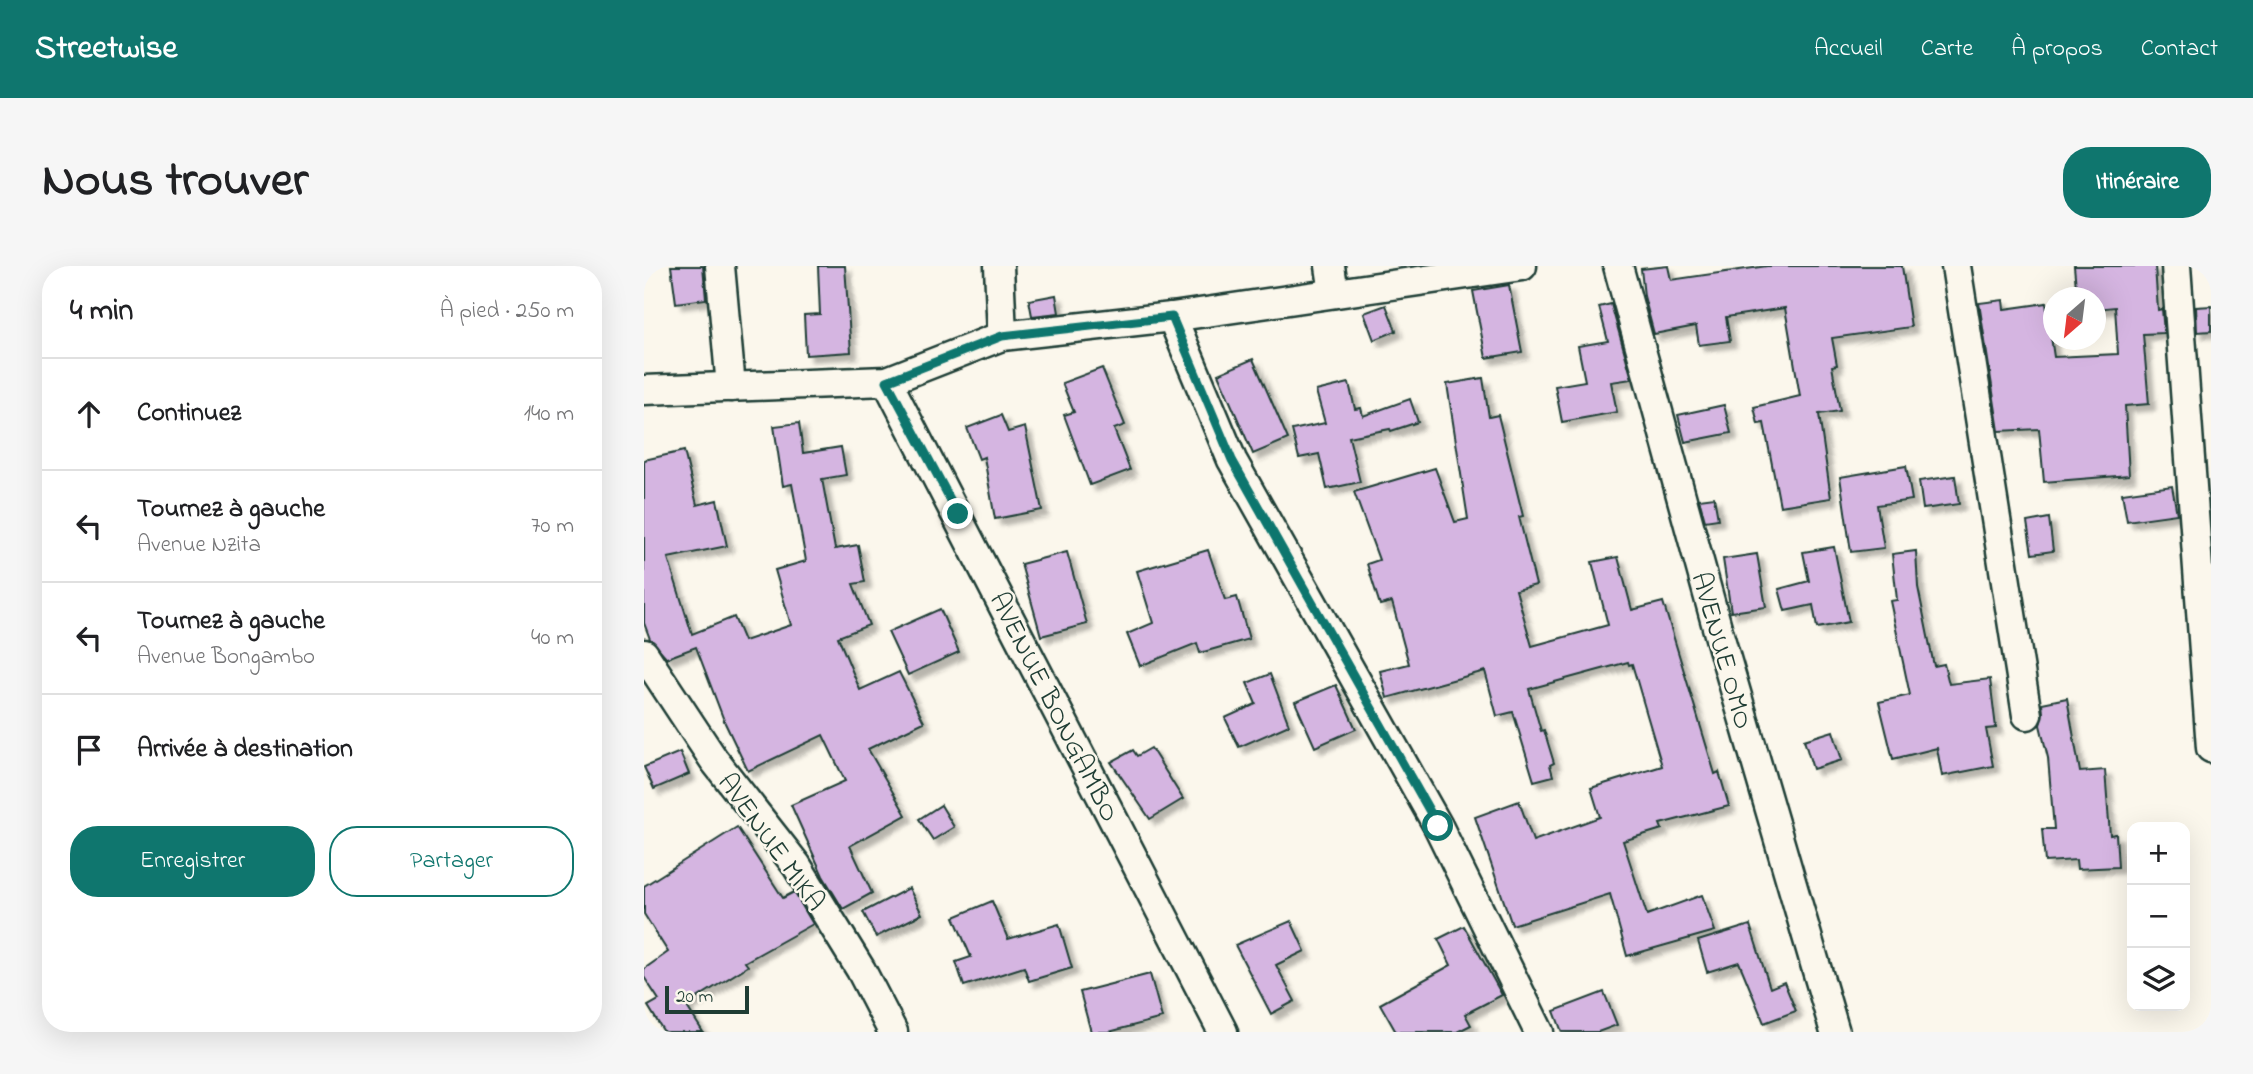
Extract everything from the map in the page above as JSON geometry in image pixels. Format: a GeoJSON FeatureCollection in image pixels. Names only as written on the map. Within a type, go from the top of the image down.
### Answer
{"type":"FeatureCollection","features":[{"type":"Feature","properties":{"kind":"street"},"geometry":{"type":"LineString","coordinates":[[720,266],[731,387]]}},
{"type":"Feature","properties":{"kind":"street"},"geometry":{"type":"LineString","coordinates":[[999,266],[1002,336]]}},
{"type":"Feature","properties":{"kind":"street"},"geometry":{"type":"LineString","coordinates":[[644,390],[887,381],[1002,336],[1172,317],[1332,279],[1522,266]]}},
{"type":"Feature","properties":{"kind":"street","name":"AVENUE OMO"},"geometry":{"type":"LineString","coordinates":[[1618,266],[1720,638],[1835,1032]]}},
{"type":"Feature","properties":{"kind":"street"},"geometry":{"type":"LineString","coordinates":[[1956,266],[2027,715]]}},
{"type":"Feature","properties":{"kind":"street"},"geometry":{"type":"LineString","coordinates":[[2176,266],[2211,748]]}},
{"type":"Feature","properties":{"kind":"street"},"geometry":{"type":"LineString","coordinates":[[1172,317],[1232,460],[1438,826],[1539,1032]]}},
{"type":"Feature","properties":{"kind":"street","name":"AVENUE BONGAMBO"},"geometry":{"type":"LineString","coordinates":[[887,381],[1223,1032]]}},
{"type":"Feature","properties":{"kind":"street","name":"AVENUE MIKA"},"geometry":{"type":"LineString","coordinates":[[644,654],[714,760],[797,866],[861,970],[893,1032]]}},
{"type":"Feature","properties":{"kind":"building"},"geometry":{"type":"Polygon","coordinates":[[[671,266],[703,266],[706,299],[676,303],[671,266]]]}},
{"type":"Feature","properties":{"kind":"building"},"geometry":{"type":"Polygon","coordinates":[[[818,266],[845,266],[851,352],[806,355],[804,315],[820,314],[818,266]]]}},
{"type":"Feature","properties":{"kind":"building"},"geometry":{"type":"Polygon","coordinates":[[[1668,266],[1671,280],[1767,266],[1902,266],[1911,327],[1832,338],[1837,365],[1832,366],[1840,411],[1819,414],[1831,498],[1780,506],[1764,423],[1758,424],[1754,407],[1800,396],[1785,308],[1726,317],[1730,341],[1699,345],[1696,326],[1654,334],[1644,296],[1641,269],[1668,266]]]}},
{"type":"Feature","properties":{"kind":"building"},"geometry":{"type":"Polygon","coordinates":[[[2074,266],[2155,266],[2158,310],[2162,309],[2164,333],[2143,334],[2149,404],[2125,406],[2129,475],[2044,482],[2039,429],[1999,431],[1979,303],[2003,300],[2004,309],[2043,303],[2043,350],[2053,350],[2054,357],[2118,354],[2115,307],[2106,308],[2106,287],[2076,287],[2074,266]]]}},
{"type":"Feature","properties":{"kind":"building"},"geometry":{"type":"Polygon","coordinates":[[[1509,285],[1522,352],[1486,358],[1473,291],[1509,285]]]}},
{"type":"Feature","properties":{"kind":"building"},"geometry":{"type":"Polygon","coordinates":[[[1056,295],[1059,313],[1032,316],[1029,300],[1056,295]]]}},
{"type":"Feature","properties":{"kind":"building"},"geometry":{"type":"Polygon","coordinates":[[[1611,304],[1632,379],[1611,382],[1617,412],[1562,422],[1555,386],[1585,381],[1578,346],[1608,341],[1599,307],[1611,304]]]}},
{"type":"Feature","properties":{"kind":"building"},"geometry":{"type":"Polygon","coordinates":[[[1386,305],[1396,331],[1374,340],[1364,313],[1386,305]]]}},
{"type":"Feature","properties":{"kind":"building"},"geometry":{"type":"Polygon","coordinates":[[[2211,306],[2211,331],[2197,332],[2196,307],[2211,306]]]}},
{"type":"Feature","properties":{"kind":"building"},"geometry":{"type":"Polygon","coordinates":[[[1253,359],[1288,439],[1253,454],[1218,374],[1253,359]]]}},
{"type":"Feature","properties":{"kind":"building"},"geometry":{"type":"Polygon","coordinates":[[[1102,368],[1125,425],[1114,429],[1130,470],[1090,485],[1064,415],[1074,412],[1062,383],[1102,368]]]}},
{"type":"Feature","properties":{"kind":"building"},"geometry":{"type":"Polygon","coordinates":[[[1483,378],[1489,417],[1498,415],[1523,516],[1519,517],[1536,585],[1516,590],[1532,646],[1608,625],[1592,562],[1618,557],[1632,610],[1663,602],[1715,774],[1719,772],[1729,806],[1660,824],[1662,829],[1623,841],[1647,915],[1702,895],[1715,931],[1627,956],[1610,894],[1512,925],[1475,817],[1519,801],[1533,841],[1600,817],[1591,788],[1662,766],[1632,664],[1629,665],[1628,662],[1529,689],[1554,763],[1550,765],[1553,776],[1534,781],[1513,712],[1497,716],[1485,671],[1387,698],[1380,671],[1409,664],[1392,602],[1380,605],[1367,564],[1379,560],[1354,492],[1435,468],[1455,522],[1468,519],[1447,384],[1483,378]]]}},
{"type":"Feature","properties":{"kind":"building"},"geometry":{"type":"Polygon","coordinates":[[[1349,383],[1355,409],[1361,408],[1363,416],[1410,399],[1418,422],[1391,431],[1390,429],[1349,437],[1360,482],[1327,489],[1319,454],[1299,458],[1292,430],[1325,423],[1316,391],[1349,383]]]}},
{"type":"Feature","properties":{"kind":"building"},"geometry":{"type":"Polygon","coordinates":[[[1724,405],[1731,433],[1685,442],[1678,415],[1724,405]]]}},
{"type":"Feature","properties":{"kind":"building"},"geometry":{"type":"Polygon","coordinates":[[[1001,415],[1008,432],[1025,427],[1042,510],[995,519],[984,457],[979,459],[967,428],[1001,415]]]}},
{"type":"Feature","properties":{"kind":"building"},"geometry":{"type":"Polygon","coordinates":[[[799,423],[803,453],[841,447],[846,475],[822,479],[835,549],[858,545],[865,582],[853,584],[869,625],[838,637],[860,690],[899,672],[924,722],[868,749],[906,815],[850,846],[872,893],[843,909],[823,876],[791,805],[845,781],[823,735],[748,771],[725,723],[696,647],[667,658],[650,639],[644,623],[644,460],[684,451],[697,505],[717,500],[727,546],[668,558],[692,634],[734,617],[744,641],[791,625],[775,570],[806,561],[792,484],[783,486],[774,426],[799,423]]]}},
{"type":"Feature","properties":{"kind":"building"},"geometry":{"type":"Polygon","coordinates":[[[1906,466],[1912,500],[1877,505],[1884,548],[1851,552],[1840,477],[1906,466]]]}},
{"type":"Feature","properties":{"kind":"building"},"geometry":{"type":"Polygon","coordinates":[[[1955,476],[1959,504],[1923,509],[1919,481],[1955,476]]]}},
{"type":"Feature","properties":{"kind":"building"},"geometry":{"type":"Polygon","coordinates":[[[2172,486],[2177,514],[2127,521],[2122,493],[2172,486]]]}},
{"type":"Feature","properties":{"kind":"building"},"geometry":{"type":"Polygon","coordinates":[[[1714,497],[1718,519],[1705,521],[1699,499],[1714,497]]]}},
{"type":"Feature","properties":{"kind":"building"},"geometry":{"type":"Polygon","coordinates":[[[2049,518],[2053,551],[2032,554],[2027,522],[2049,518]]]}},
{"type":"Feature","properties":{"kind":"building"},"geometry":{"type":"Polygon","coordinates":[[[1834,547],[1849,622],[1817,628],[1813,605],[1785,611],[1779,589],[1809,581],[1803,552],[1834,547]]]}},
{"type":"Feature","properties":{"kind":"building"},"geometry":{"type":"Polygon","coordinates":[[[1208,550],[1225,600],[1237,597],[1249,639],[1200,653],[1197,643],[1140,666],[1127,634],[1153,623],[1137,571],[1208,550]]]}},
{"type":"Feature","properties":{"kind":"building"},"geometry":{"type":"Polygon","coordinates":[[[1916,551],[1918,587],[1934,666],[1944,664],[1949,684],[1990,679],[1996,728],[1986,729],[1993,766],[1942,776],[1937,748],[1893,759],[1879,702],[1910,695],[1890,601],[1897,600],[1892,554],[1916,551]]]}},
{"type":"Feature","properties":{"kind":"building"},"geometry":{"type":"Polygon","coordinates":[[[1067,552],[1087,624],[1041,636],[1021,564],[1067,552]]]}},
{"type":"Feature","properties":{"kind":"building"},"geometry":{"type":"Polygon","coordinates":[[[1757,554],[1766,607],[1731,612],[1723,559],[1757,554]]]}},
{"type":"Feature","properties":{"kind":"building"},"geometry":{"type":"Polygon","coordinates":[[[940,609],[959,652],[908,675],[888,632],[940,609]]]}},
{"type":"Feature","properties":{"kind":"building"},"geometry":{"type":"Polygon","coordinates":[[[1270,674],[1289,725],[1239,747],[1225,718],[1256,704],[1247,683],[1270,674]]]}},
{"type":"Feature","properties":{"kind":"building"},"geometry":{"type":"Polygon","coordinates":[[[1336,685],[1356,729],[1315,747],[1295,702],[1336,685]]]}},
{"type":"Feature","properties":{"kind":"building"},"geometry":{"type":"Polygon","coordinates":[[[2067,698],[2080,772],[2105,770],[2110,835],[2116,834],[2118,867],[2077,869],[2076,860],[2045,862],[2042,829],[2054,829],[2048,758],[2040,725],[2042,703],[2067,698]]]}},
{"type":"Feature","properties":{"kind":"building"},"geometry":{"type":"Polygon","coordinates":[[[1833,731],[1842,760],[1813,769],[1804,740],[1833,731]]]}},
{"type":"Feature","properties":{"kind":"building"},"geometry":{"type":"Polygon","coordinates":[[[1151,748],[1183,799],[1150,819],[1111,762],[1133,750],[1137,756],[1151,748]]]}},
{"type":"Feature","properties":{"kind":"building"},"geometry":{"type":"Polygon","coordinates":[[[680,752],[689,774],[654,789],[644,767],[680,752]]]}},
{"type":"Feature","properties":{"kind":"building"},"geometry":{"type":"Polygon","coordinates":[[[941,805],[954,827],[933,840],[919,819],[941,805]]]}},
{"type":"Feature","properties":{"kind":"building"},"geometry":{"type":"Polygon","coordinates":[[[737,827],[783,898],[794,892],[813,924],[745,962],[748,966],[686,1005],[703,1032],[664,1032],[648,1006],[659,1000],[644,977],[644,969],[668,952],[644,914],[644,886],[737,827]]]}},
{"type":"Feature","properties":{"kind":"building"},"geometry":{"type":"Polygon","coordinates":[[[909,888],[922,914],[876,937],[863,912],[909,888]]]}},
{"type":"Feature","properties":{"kind":"building"},"geometry":{"type":"Polygon","coordinates":[[[992,901],[1008,939],[1059,924],[1072,968],[1029,981],[1024,967],[964,986],[956,962],[971,957],[954,917],[992,901]]]}},
{"type":"Feature","properties":{"kind":"building"},"geometry":{"type":"Polygon","coordinates":[[[1291,921],[1305,951],[1276,965],[1295,1001],[1271,1014],[1235,945],[1291,921]]]}},
{"type":"Feature","properties":{"kind":"building"},"geometry":{"type":"Polygon","coordinates":[[[1750,925],[1770,988],[1784,982],[1796,1011],[1764,1023],[1739,962],[1707,972],[1698,941],[1750,925]]]}},
{"type":"Feature","properties":{"kind":"building"},"geometry":{"type":"Polygon","coordinates":[[[1464,926],[1502,995],[1465,1014],[1471,1025],[1457,1032],[1396,1032],[1380,1004],[1451,965],[1438,939],[1464,926]]]}},
{"type":"Feature","properties":{"kind":"building"},"geometry":{"type":"Polygon","coordinates":[[[1150,974],[1162,1018],[1109,1032],[1091,1032],[1080,992],[1150,974]]]}},
{"type":"Feature","properties":{"kind":"building"},"geometry":{"type":"Polygon","coordinates":[[[1604,992],[1617,1025],[1598,1032],[1562,1032],[1554,1011],[1604,992]]]}},
{"type":"Feature","properties":{"kind":"route"},"geometry":{"type":"LineString","coordinates":[[958,514],[887,381],[1002,336],[1172,317],[1232,460],[1438,826]]}}]}
